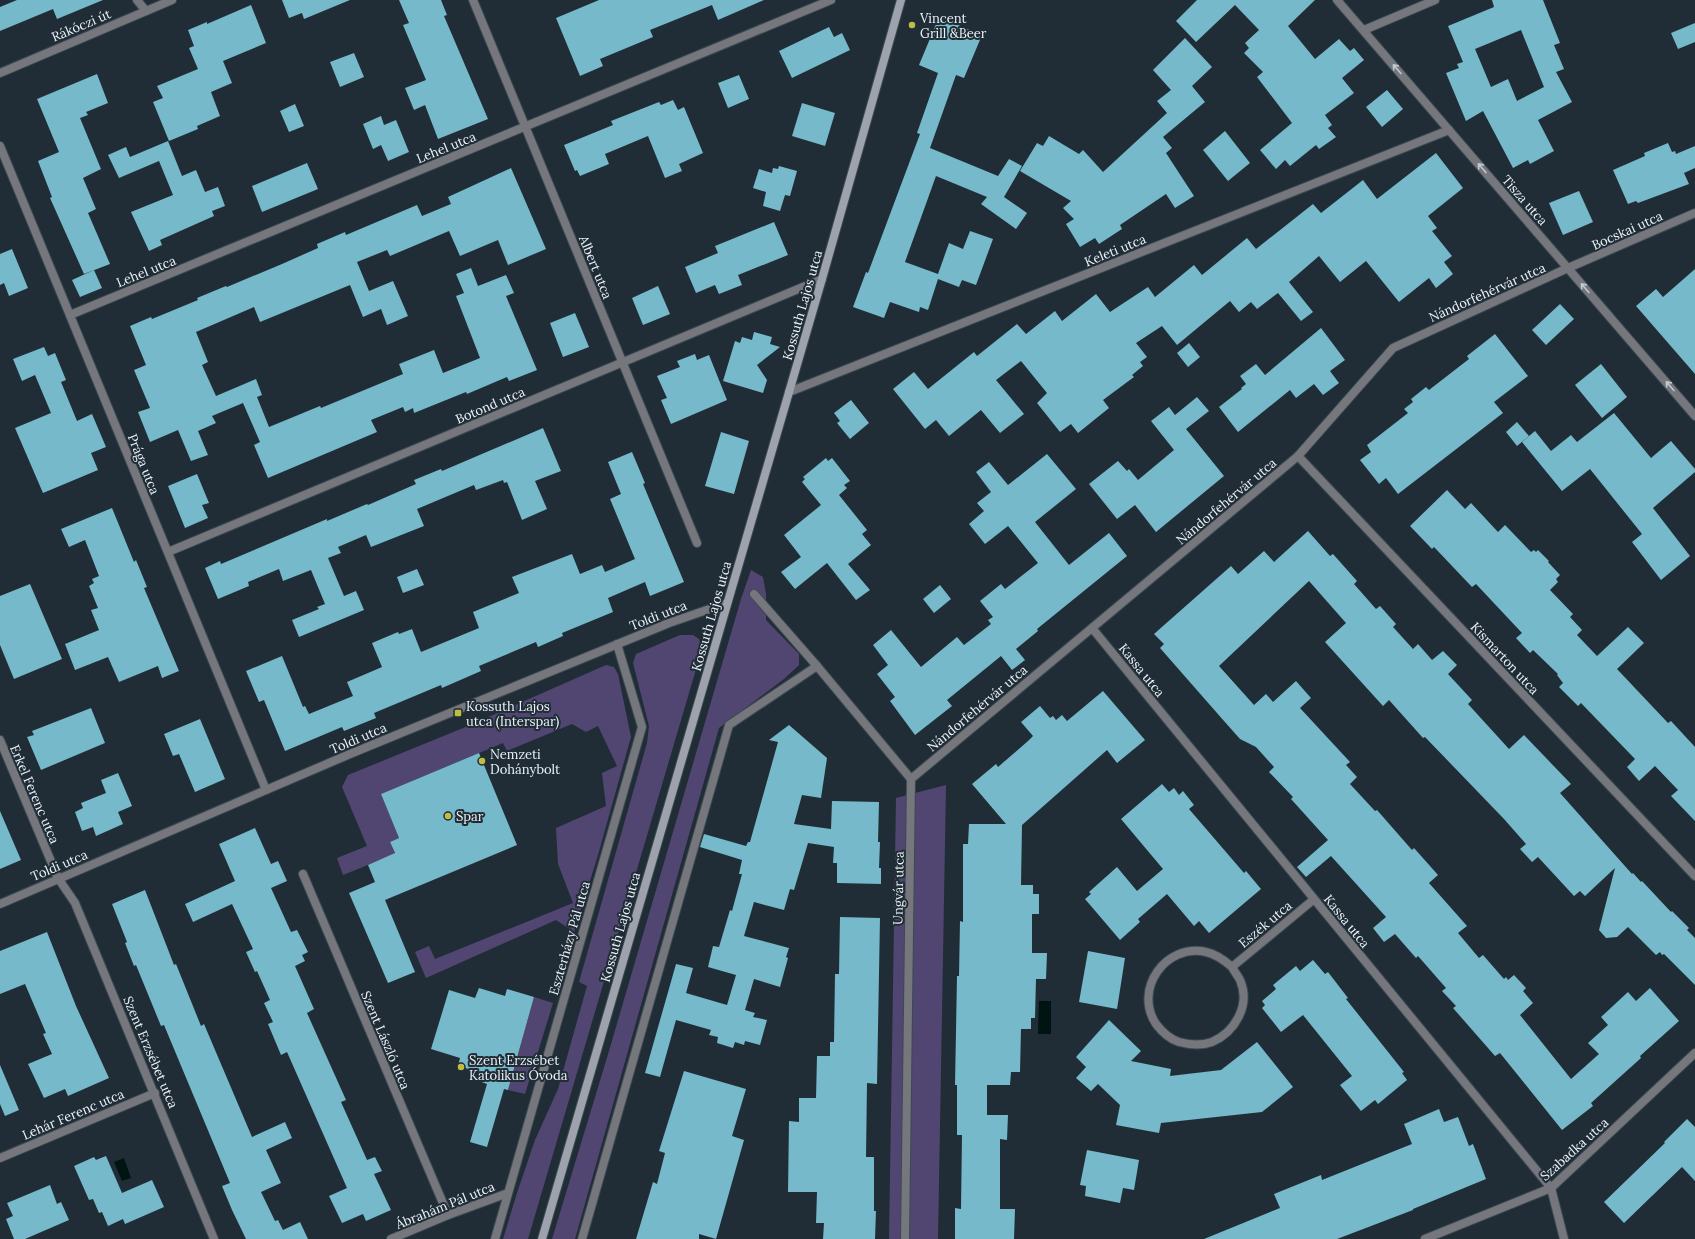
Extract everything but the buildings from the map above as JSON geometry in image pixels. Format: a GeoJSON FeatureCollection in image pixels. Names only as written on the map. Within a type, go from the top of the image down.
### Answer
{"type":"FeatureCollection","features":[{"type":"Feature","properties":{"kind":"street"},"geometry":{"type":"LineString","coordinates":[[137,0],[146,11]]}},
{"type":"Feature","properties":{"kind":"street","name":"Rákóczi út"},"geometry":{"type":"LineString","coordinates":[[0,73],[172,0]]}},
{"type":"Feature","properties":{"kind":"street","name":"Albert utca"},"geometry":{"type":"LineString","coordinates":[[473,0],[697,543]]}},
{"type":"Feature","properties":{"kind":"street","name":"Lehel utca"},"geometry":{"type":"LineString","coordinates":[[70,315],[831,0]]}},
{"type":"Feature","properties":{"kind":"street","name":"Kossuth Lajos utca"},"geometry":{"type":"LineString","coordinates":[[542,1239],[822,279],[901,0]]}},
{"type":"Feature","properties":{"kind":"street","name":"Tisza utca"},"geometry":{"type":"LineString","coordinates":[[1337,0],[1695,416]]}},
{"type":"Feature","properties":{"kind":"street"},"geometry":{"type":"LineString","coordinates":[[1364,30],[1436,0]]}},
{"type":"Feature","properties":{"kind":"street","name":"Keleti utca"},"geometry":{"type":"LineString","coordinates":[[789,392],[1449,130]]}},
{"type":"Feature","properties":{"kind":"street","name":"Prága utca"},"geometry":{"type":"LineString","coordinates":[[0,146],[266,790]]}},
{"type":"Feature","properties":{"kind":"street","name":"Bocskai utca"},"geometry":{"type":"LineString","coordinates":[[1568,268],[1695,213]]}},
{"type":"Feature","properties":{"kind":"street","name":"Nándorfehérvár utca"},"geometry":{"type":"LineString","coordinates":[[911,779],[1298,456],[1393,348],[1568,268]]}},
{"type":"Feature","properties":{"kind":"street","name":"Botond utca"},"geometry":{"type":"LineString","coordinates":[[168,552],[822,279]]}},
{"type":"Feature","properties":{"kind":"street","name":"Kismarton utca"},"geometry":{"type":"LineString","coordinates":[[1298,456],[1695,876]]}},
{"type":"Feature","properties":{"kind":"street"},"geometry":{"type":"LineString","coordinates":[[754,594],[817,666],[911,779]]}},
{"type":"Feature","properties":{"kind":"street","name":"Toldi utca"},"geometry":{"type":"LineString","coordinates":[[0,904],[266,790],[669,622],[728,603]]}},
{"type":"Feature","properties":{"kind":"street","name":"Kassa utca"},"geometry":{"type":"LineString","coordinates":[[1092,628],[1313,900],[1551,1188],[1564,1239]]}},
{"type":"Feature","properties":{"kind":"street","name":"Eszterházy Pál utca"},"geometry":{"type":"LineString","coordinates":[[495,1239],[642,727],[617,644]]}},
{"type":"Feature","properties":{"kind":"street"},"geometry":{"type":"LineString","coordinates":[[582,1239],[729,725],[817,666]]}},
{"type":"Feature","properties":{"kind":"street","name":"Erkel Ferenc utca"},"geometry":{"type":"LineString","coordinates":[[0,740],[58,878]]}},
{"type":"Feature","properties":{"kind":"street","name":"Ungvár utca"},"geometry":{"type":"LineString","coordinates":[[905,1239],[911,779]]}},
{"type":"Feature","properties":{"kind":"street","name":"Szent László utca"},"geometry":{"type":"LineString","coordinates":[[303,874],[448,1215]]}},
{"type":"Feature","properties":{"kind":"street","name":"Szent Erzsébet utca"},"geometry":{"type":"LineString","coordinates":[[58,878],[75,903],[155,1093],[214,1239]]}},
{"type":"Feature","properties":{"kind":"street","name":"Eszék utca"},"geometry":{"type":"LineString","coordinates":[[1232,967],[1313,900]]}},
{"type":"Feature","properties":{"kind":"street"},"geometry":{"type":"LineString","coordinates":[[1192,950],[1214,954],[1232,967],[1240,981],[1243,997],[1241,1013],[1233,1027],[1221,1038],[1206,1044],[1190,1045],[1174,1040],[1161,1031],[1153,1018],[1148,1004],[1149,989],[1154,974],[1164,962],[1177,954],[1192,950]]}},
{"type":"Feature","properties":{"kind":"street","name":"Szabadka utca"},"geometry":{"type":"LineString","coordinates":[[1425,1239],[1551,1188],[1695,1053]]}},
{"type":"Feature","properties":{"kind":"street","name":"Lehár Ferenc utca"},"geometry":{"type":"LineString","coordinates":[[0,1158],[155,1093]]}},
{"type":"Feature","properties":{"kind":"street","name":"Ábrahám Pál utca"},"geometry":{"type":"LineString","coordinates":[[391,1239],[448,1215],[508,1193]]}},
{"type":"Feature","properties":{"kind":"shaded area"},"geometry":{"type":"Polygon","coordinates":[[[751,570],[763,577],[766,594],[766,620],[799,654],[799,665],[784,679],[719,728],[575,1239],[552,1239],[609,1051],[741,599],[751,570]]]}},
{"type":"Feature","properties":{"kind":"shaded area"},"geometry":{"type":"Polygon","coordinates":[[[680,635],[693,635],[699,639],[702,649],[528,1239],[503,1239],[535,1140],[558,1089],[587,986],[579,982],[647,743],[649,726],[633,663],[636,654],[680,635]]]}},
{"type":"Feature","properties":{"kind":"shaded area"},"geometry":{"type":"Polygon","coordinates":[[[606,665],[614,667],[618,674],[631,737],[598,855],[574,932],[556,920],[426,978],[415,952],[429,946],[435,959],[573,903],[558,864],[556,828],[606,806],[602,773],[617,766],[598,726],[586,732],[572,724],[507,751],[503,743],[381,794],[399,838],[390,842],[395,854],[343,875],[337,858],[367,846],[342,787],[348,775],[468,726],[606,665]]]}},
{"type":"Feature","properties":{"kind":"shaded area"},"geometry":{"type":"Polygon","coordinates":[[[946,785],[938,1239],[889,1239],[896,798],[946,785]]]}},
{"type":"Feature","properties":{"kind":"shaded area"},"geometry":{"type":"Polygon","coordinates":[[[534,997],[553,1003],[525,1094],[508,1090],[534,997]]]}},
{"type":"Feature","properties":{"kind":"shaded area"},"geometry":{"type":"Polygon","coordinates":[[[1039,1001],[1051,1001],[1051,1034],[1038,1034],[1039,1001]]]}},
{"type":"Feature","properties":{"kind":"shaded area"},"geometry":{"type":"Polygon","coordinates":[[[124,1158],[131,1178],[122,1181],[114,1162],[124,1158]]]}},
{"type":"Feature","properties":{"kind":"place","name":"Vincent Grill &Beer"},"geometry":{"type":"Point","coordinates":[912,25]}},
{"type":"Feature","properties":{"kind":"place","name":"Kossuth Lajos utca (Interspar)"},"geometry":{"type":"Point","coordinates":[458,713]}},
{"type":"Feature","properties":{"kind":"place","name":"Nemzeti Dohánybolt"},"geometry":{"type":"Point","coordinates":[482,761]}},
{"type":"Feature","properties":{"kind":"place","name":"Spar"},"geometry":{"type":"Point","coordinates":[448,816]}},
{"type":"Feature","properties":{"kind":"place","name":"Szent Erzsébet Katolikus Óvoda"},"geometry":{"type":"Point","coordinates":[461,1067]}}]}
